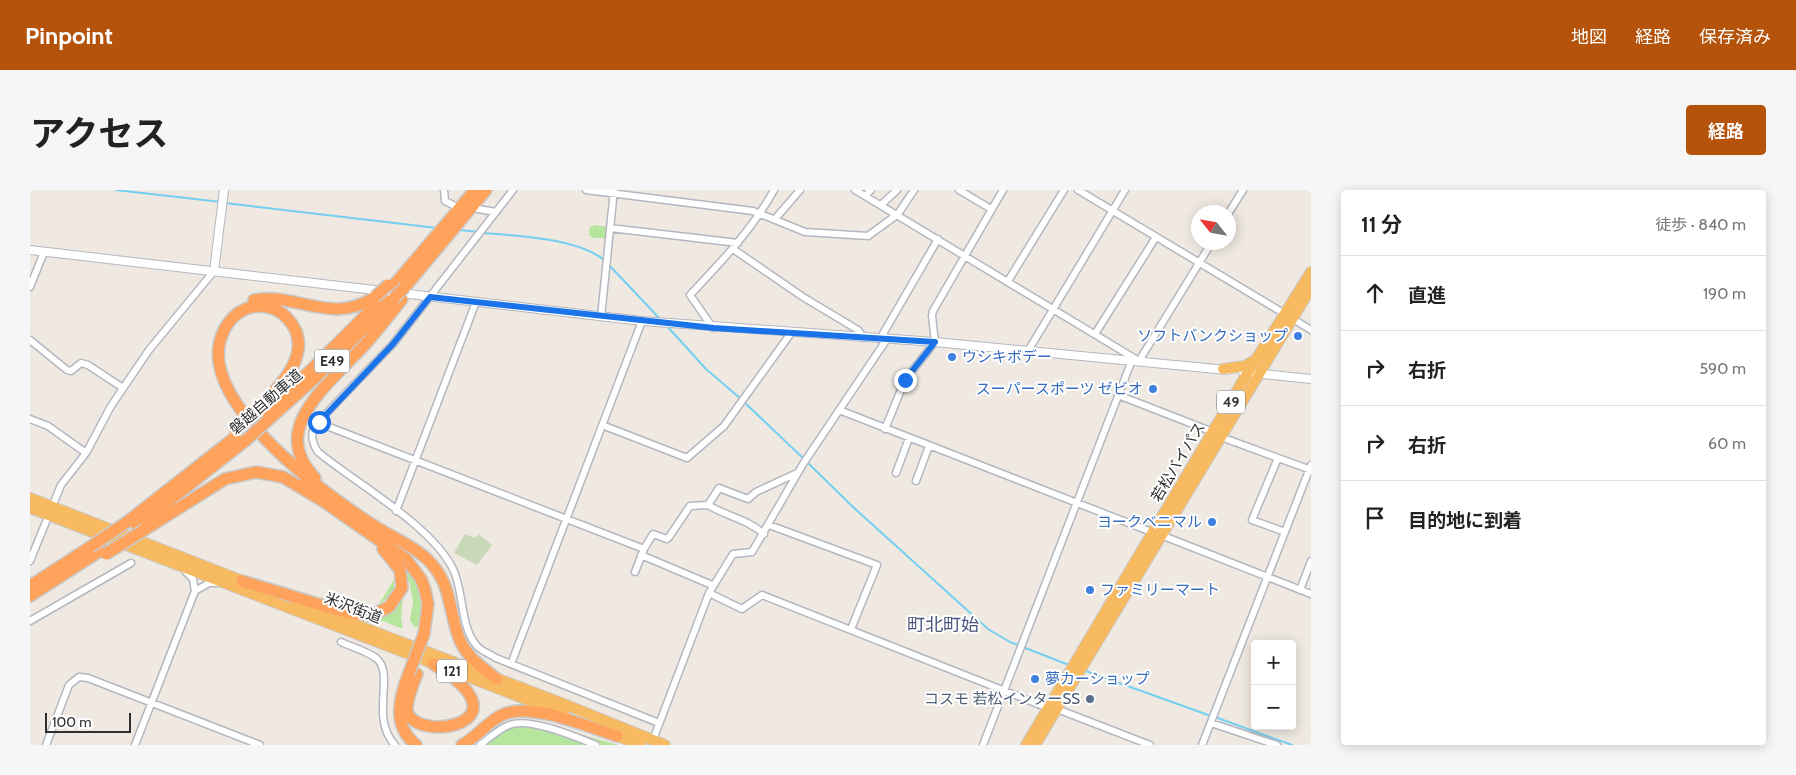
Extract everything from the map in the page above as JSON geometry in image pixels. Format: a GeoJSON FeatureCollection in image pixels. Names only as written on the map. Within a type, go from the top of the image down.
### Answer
{"type":"FeatureCollection","features":[{"type":"Feature","properties":{"kind":"highway"},"geometry":{"type":"LineString","coordinates":[[421,743],[402,728],[398,710],[427,634],[428,604],[421,579],[406,559],[372,531],[287,468],[242,419],[225,394],[216,376],[213,360],[214,342],[225,317],[232,310],[248,302],[276,300],[319,309],[339,310],[388,298],[427,255],[459,224],[475,190]]}},
{"type":"Feature","properties":{"kind":"highway"},"geometry":{"type":"LineString","coordinates":[[327,498],[302,461],[297,439],[298,431],[308,408],[388,298],[466,208],[486,190]]}},
{"type":"Feature","properties":{"kind":"highway","name":"若松バイパス"},"geometry":{"type":"LineString","coordinates":[[1026,745],[1052,709],[1217,435],[1259,373],[1311,272]]}},
{"type":"Feature","properties":{"kind":"highway","name":"若松バイパス"},"geometry":{"type":"LineString","coordinates":[[1217,435],[1248,372],[1311,288]]}},
{"type":"Feature","properties":{"kind":"highway","name":"磐越自動車道"},"geometry":{"type":"LineString","coordinates":[[32,592],[90,548],[136,526],[187,478],[263,415],[320,374],[388,298]]}},
{"type":"Feature","properties":{"kind":"highway"},"geometry":{"type":"LineString","coordinates":[[263,415],[291,372],[298,344],[297,335],[290,320],[275,309],[259,306],[242,310],[235,315],[224,330],[220,340],[218,359],[223,378],[246,415],[278,452],[327,498]]}},
{"type":"Feature","properties":{"kind":"highway"},"geometry":{"type":"LineString","coordinates":[[1223,370],[1245,366],[1257,358]]}},
{"type":"Feature","properties":{"kind":"highway"},"geometry":{"type":"LineString","coordinates":[[1223,370],[1236,379],[1236,393]]}},
{"type":"Feature","properties":{"kind":"highway","name":"磐越自動車道"},"geometry":{"type":"LineString","coordinates":[[32,592],[105,551],[184,491],[239,436]]}},
{"type":"Feature","properties":{"kind":"highway"},"geometry":{"type":"LineString","coordinates":[[136,526],[214,485],[246,473],[265,472],[283,477],[327,498]]}},
{"type":"Feature","properties":{"kind":"highway","name":"米沢街道"},"geometry":{"type":"LineString","coordinates":[[30,498],[50,510],[144,552],[497,679],[652,742],[665,745]]}},
{"type":"Feature","properties":{"kind":"highway","name":"米沢街道"},"geometry":{"type":"LineString","coordinates":[[30,508],[50,510],[433,664],[641,745]]}},
{"type":"Feature","properties":{"kind":"highway"},"geometry":{"type":"LineString","coordinates":[[237,584],[353,614],[370,616],[382,613],[397,599],[402,588],[401,579],[396,562],[372,531]]}},
{"type":"Feature","properties":{"kind":"highway"},"geometry":{"type":"LineString","coordinates":[[372,531],[412,547],[436,569],[446,586],[459,638],[467,653],[497,679]]}},
{"type":"Feature","properties":{"kind":"highway"},"geometry":{"type":"LineString","coordinates":[[433,664],[449,673],[462,685],[472,702],[474,710],[470,727],[465,734],[447,744]]}},
{"type":"Feature","properties":{"kind":"highway","name":"若松バイパス"},"geometry":{"type":"LineString","coordinates":[[1035,745],[1052,709]]}},
{"type":"Feature","properties":{"kind":"highway"},"geometry":{"type":"LineString","coordinates":[[462,745],[499,716],[517,710],[555,717],[617,736]]}},
{"type":"Feature","properties":{"kind":"street"},"geometry":{"type":"LineString","coordinates":[[444,190],[445,200],[466,208],[496,212]]}},
{"type":"Feature","properties":{"kind":"street"},"geometry":{"type":"LineString","coordinates":[[513,190],[393,344],[315,425],[312,432],[312,440],[318,452],[431,540],[453,569],[461,592],[466,622],[477,646],[511,664],[659,723]]}},
{"type":"Feature","properties":{"kind":"street"},"geometry":{"type":"LineString","coordinates":[[586,190],[614,191],[753,211],[805,232],[868,236],[898,214],[912,191]]}},
{"type":"Feature","properties":{"kind":"street"},"geometry":{"type":"LineString","coordinates":[[713,328],[690,295],[738,243],[761,214],[774,190]]}},
{"type":"Feature","properties":{"kind":"street"},"geometry":{"type":"LineString","coordinates":[[775,219],[800,190]]}},
{"type":"Feature","properties":{"kind":"street"},"geometry":{"type":"LineString","coordinates":[[855,190],[1054,308],[1136,361]]}},
{"type":"Feature","properties":{"kind":"street"},"geometry":{"type":"LineString","coordinates":[[865,196],[871,190]]}},
{"type":"Feature","properties":{"kind":"street"},"geometry":{"type":"LineString","coordinates":[[881,205],[897,190]]}},
{"type":"Feature","properties":{"kind":"street"},"geometry":{"type":"LineString","coordinates":[[959,190],[991,210]]}},
{"type":"Feature","properties":{"kind":"street"},"geometry":{"type":"LineString","coordinates":[[886,429],[905,380],[935,342],[933,311],[1003,190]]}},
{"type":"Feature","properties":{"kind":"street"},"geometry":{"type":"LineString","coordinates":[[1008,281],[1064,190]]}},
{"type":"Feature","properties":{"kind":"street"},"geometry":{"type":"LineString","coordinates":[[1078,190],[1311,330]]}},
{"type":"Feature","properties":{"kind":"street"},"geometry":{"type":"LineString","coordinates":[[1028,350],[1125,190]]}},
{"type":"Feature","properties":{"kind":"street"},"geometry":{"type":"LineString","coordinates":[[1234,205],[1243,190]]}},
{"type":"Feature","properties":{"kind":"street"},"geometry":{"type":"LineString","coordinates":[[601,317],[614,191]]}},
{"type":"Feature","properties":{"kind":"street"},"geometry":{"type":"LineString","coordinates":[[30,560],[61,485],[86,453],[110,406],[149,350],[214,271],[224,193]]}},
{"type":"Feature","properties":{"kind":"street"},"geometry":{"type":"LineString","coordinates":[[610,228],[738,243]]}},
{"type":"Feature","properties":{"kind":"street"},"geometry":{"type":"LineString","coordinates":[[1095,334],[1156,237]]}},
{"type":"Feature","properties":{"kind":"street"},"geometry":{"type":"LineString","coordinates":[[652,742],[712,585],[733,554],[752,552],[764,534],[802,464],[839,410],[883,339],[938,239]]}},
{"type":"Feature","properties":{"kind":"street"},"geometry":{"type":"LineString","coordinates":[[733,249],[803,297],[858,330],[864,338]]}},
{"type":"Feature","properties":{"kind":"street"},"geometry":{"type":"LineString","coordinates":[[30,250],[601,317],[713,328],[935,342],[1028,350],[1311,379]]}},
{"type":"Feature","properties":{"kind":"street"},"geometry":{"type":"LineString","coordinates":[[983,745],[1118,395],[1136,361],[1207,250]]}},
{"type":"Feature","properties":{"kind":"street"},"geometry":{"type":"LineString","coordinates":[[30,287],[44,252]]}},
{"type":"Feature","properties":{"kind":"street"},"geometry":{"type":"LineString","coordinates":[[396,511],[476,302]]}},
{"type":"Feature","properties":{"kind":"street"},"geometry":{"type":"LineString","coordinates":[[511,664],[642,321]]}},
{"type":"Feature","properties":{"kind":"street"},"geometry":{"type":"LineString","coordinates":[[602,425],[687,458],[724,426],[791,333]]}},
{"type":"Feature","properties":{"kind":"street"},"geometry":{"type":"LineString","coordinates":[[30,340],[67,370],[70,371],[82,363],[123,388]]}},
{"type":"Feature","properties":{"kind":"street"},"geometry":{"type":"LineString","coordinates":[[1118,395],[1217,435],[1310,468],[1202,745]]}},
{"type":"Feature","properties":{"kind":"street"},"geometry":{"type":"LineString","coordinates":[[839,410],[1076,504],[1311,594]]}},
{"type":"Feature","properties":{"kind":"street"},"geometry":{"type":"LineString","coordinates":[[30,419],[48,426],[86,453]]}},
{"type":"Feature","properties":{"kind":"street"},"geometry":{"type":"LineString","coordinates":[[319,422],[566,519],[643,552],[712,585]]}},
{"type":"Feature","properties":{"kind":"street"},"geometry":{"type":"LineString","coordinates":[[896,473],[909,438]]}},
{"type":"Feature","properties":{"kind":"street"},"geometry":{"type":"LineString","coordinates":[[916,481],[928,446]]}},
{"type":"Feature","properties":{"kind":"street"},"geometry":{"type":"LineString","coordinates":[[1278,458],[1252,520],[1285,532]]}},
{"type":"Feature","properties":{"kind":"street"},"geometry":{"type":"LineString","coordinates":[[708,505],[719,488],[748,499],[756,492],[797,473]]}},
{"type":"Feature","properties":{"kind":"street"},"geometry":{"type":"LineString","coordinates":[[635,572],[653,534],[667,539],[690,506],[708,505],[728,516],[748,522],[764,534]]}},
{"type":"Feature","properties":{"kind":"street"},"geometry":{"type":"LineString","coordinates":[[769,525],[877,566],[851,629]]}},
{"type":"Feature","properties":{"kind":"street"},"geometry":{"type":"LineString","coordinates":[[135,745],[195,591],[193,579],[189,573],[149,558],[144,552]]}},
{"type":"Feature","properties":{"kind":"street"},"geometry":{"type":"LineString","coordinates":[[1300,590],[1311,561]]}},
{"type":"Feature","properties":{"kind":"street"},"geometry":{"type":"LineString","coordinates":[[30,622],[131,563]]}},
{"type":"Feature","properties":{"kind":"street"},"geometry":{"type":"LineString","coordinates":[[195,591],[209,583],[237,584]]}},
{"type":"Feature","properties":{"kind":"street"},"geometry":{"type":"LineString","coordinates":[[709,593],[742,609],[762,595],[1052,709],[1150,745]]}},
{"type":"Feature","properties":{"kind":"street"},"geometry":{"type":"LineString","coordinates":[[341,642],[377,659],[382,666],[385,674],[382,697],[383,723],[395,745]]}},
{"type":"Feature","properties":{"kind":"street"},"geometry":{"type":"LineString","coordinates":[[46,745],[69,685],[77,677],[88,678],[260,745]]}},
{"type":"Feature","properties":{"kind":"street"},"geometry":{"type":"LineString","coordinates":[[1212,721],[1277,745]]}},
{"type":"Feature","properties":{"kind":"street"},"geometry":{"type":"LineString","coordinates":[[480,745],[510,725],[520,723],[534,724],[596,745]]}},
{"type":"Feature","properties":{"kind":"green space"},"geometry":{"type":"Polygon","coordinates":[[[596,225],[607,227],[606,238],[593,238],[589,235],[590,227],[596,225]]]}},
{"type":"Feature","properties":{"kind":"green space"},"geometry":{"type":"Polygon","coordinates":[[[465,534],[475,538],[479,534],[492,545],[477,565],[454,553],[465,534]]]}},
{"type":"Feature","properties":{"kind":"green space"},"geometry":{"type":"Polygon","coordinates":[[[398,555],[411,568],[423,588],[423,614],[419,625],[415,628],[410,620],[413,602],[410,585],[398,555]]]}},
{"type":"Feature","properties":{"kind":"green space"},"geometry":{"type":"Polygon","coordinates":[[[395,578],[393,592],[378,606],[395,578]]]}},
{"type":"Feature","properties":{"kind":"green space"},"geometry":{"type":"Polygon","coordinates":[[[403,594],[401,618],[403,629],[378,619],[392,611],[403,594]]]}},
{"type":"Feature","properties":{"kind":"green space"},"geometry":{"type":"Polygon","coordinates":[[[515,722],[538,722],[618,745],[486,745],[502,727],[515,722]]]}},
{"type":"Feature","properties":{"kind":"waterway"},"geometry":{"type":"LineString","coordinates":[[116,190],[221,202]]}},
{"type":"Feature","properties":{"kind":"waterway"},"geometry":{"type":"LineString","coordinates":[[225,203],[437,228]]}},
{"type":"Feature","properties":{"kind":"waterway"},"geometry":{"type":"LineString","coordinates":[[459,230],[479,232]]}},
{"type":"Feature","properties":{"kind":"waterway"},"geometry":{"type":"LineString","coordinates":[[484,233],[547,239],[579,247],[604,260]]}},
{"type":"Feature","properties":{"kind":"waterway"},"geometry":{"type":"LineString","coordinates":[[609,265],[661,320]]}},
{"type":"Feature","properties":{"kind":"waterway"},"geometry":{"type":"LineString","coordinates":[[666,325],[706,369],[741,399]]}},
{"type":"Feature","properties":{"kind":"waterway"},"geometry":{"type":"LineString","coordinates":[[744,402],[804,459]]}},
{"type":"Feature","properties":{"kind":"waterway"},"geometry":{"type":"LineString","coordinates":[[807,462],[853,507],[988,629],[1010,642],[1069,665]]}},
{"type":"Feature","properties":{"kind":"waterway"},"geometry":{"type":"LineString","coordinates":[[1083,670],[1211,716]]}},
{"type":"Feature","properties":{"kind":"waterway"},"geometry":{"type":"LineString","coordinates":[[1215,717],[1292,745]]}},
{"type":"Feature","properties":{"kind":"place","name":"ソフトバンクショップ"},"geometry":{"type":"Point","coordinates":[1298,336]}},
{"type":"Feature","properties":{"kind":"place","name":"ウシキボデー"},"geometry":{"type":"Point","coordinates":[952,357]}},
{"type":"Feature","properties":{"kind":"place","name":"スーパースポーツ ゼビオ"},"geometry":{"type":"Point","coordinates":[1153,389]}},
{"type":"Feature","properties":{"kind":"place","name":"ヨークベニマル"},"geometry":{"type":"Point","coordinates":[1212,522]}},
{"type":"Feature","properties":{"kind":"place","name":"ファミリーマート"},"geometry":{"type":"Point","coordinates":[1090,590]}},
{"type":"Feature","properties":{"kind":"place","name":"夢カーショップ"},"geometry":{"type":"Point","coordinates":[1035,679]}},
{"type":"Feature","properties":{"kind":"place","name":"コスモ 若松インターSS"},"geometry":{"type":"Point","coordinates":[1090,699]}},
{"type":"Feature","properties":{"kind":"district","name":"町北町始"},"geometry":{"type":"Point","coordinates":[943,625]}},
{"type":"Feature","properties":{"kind":"route"},"geometry":{"type":"LineString","coordinates":[[319,422],[393,344],[430,297],[714,328],[935,342],[905,380]]}}]}
